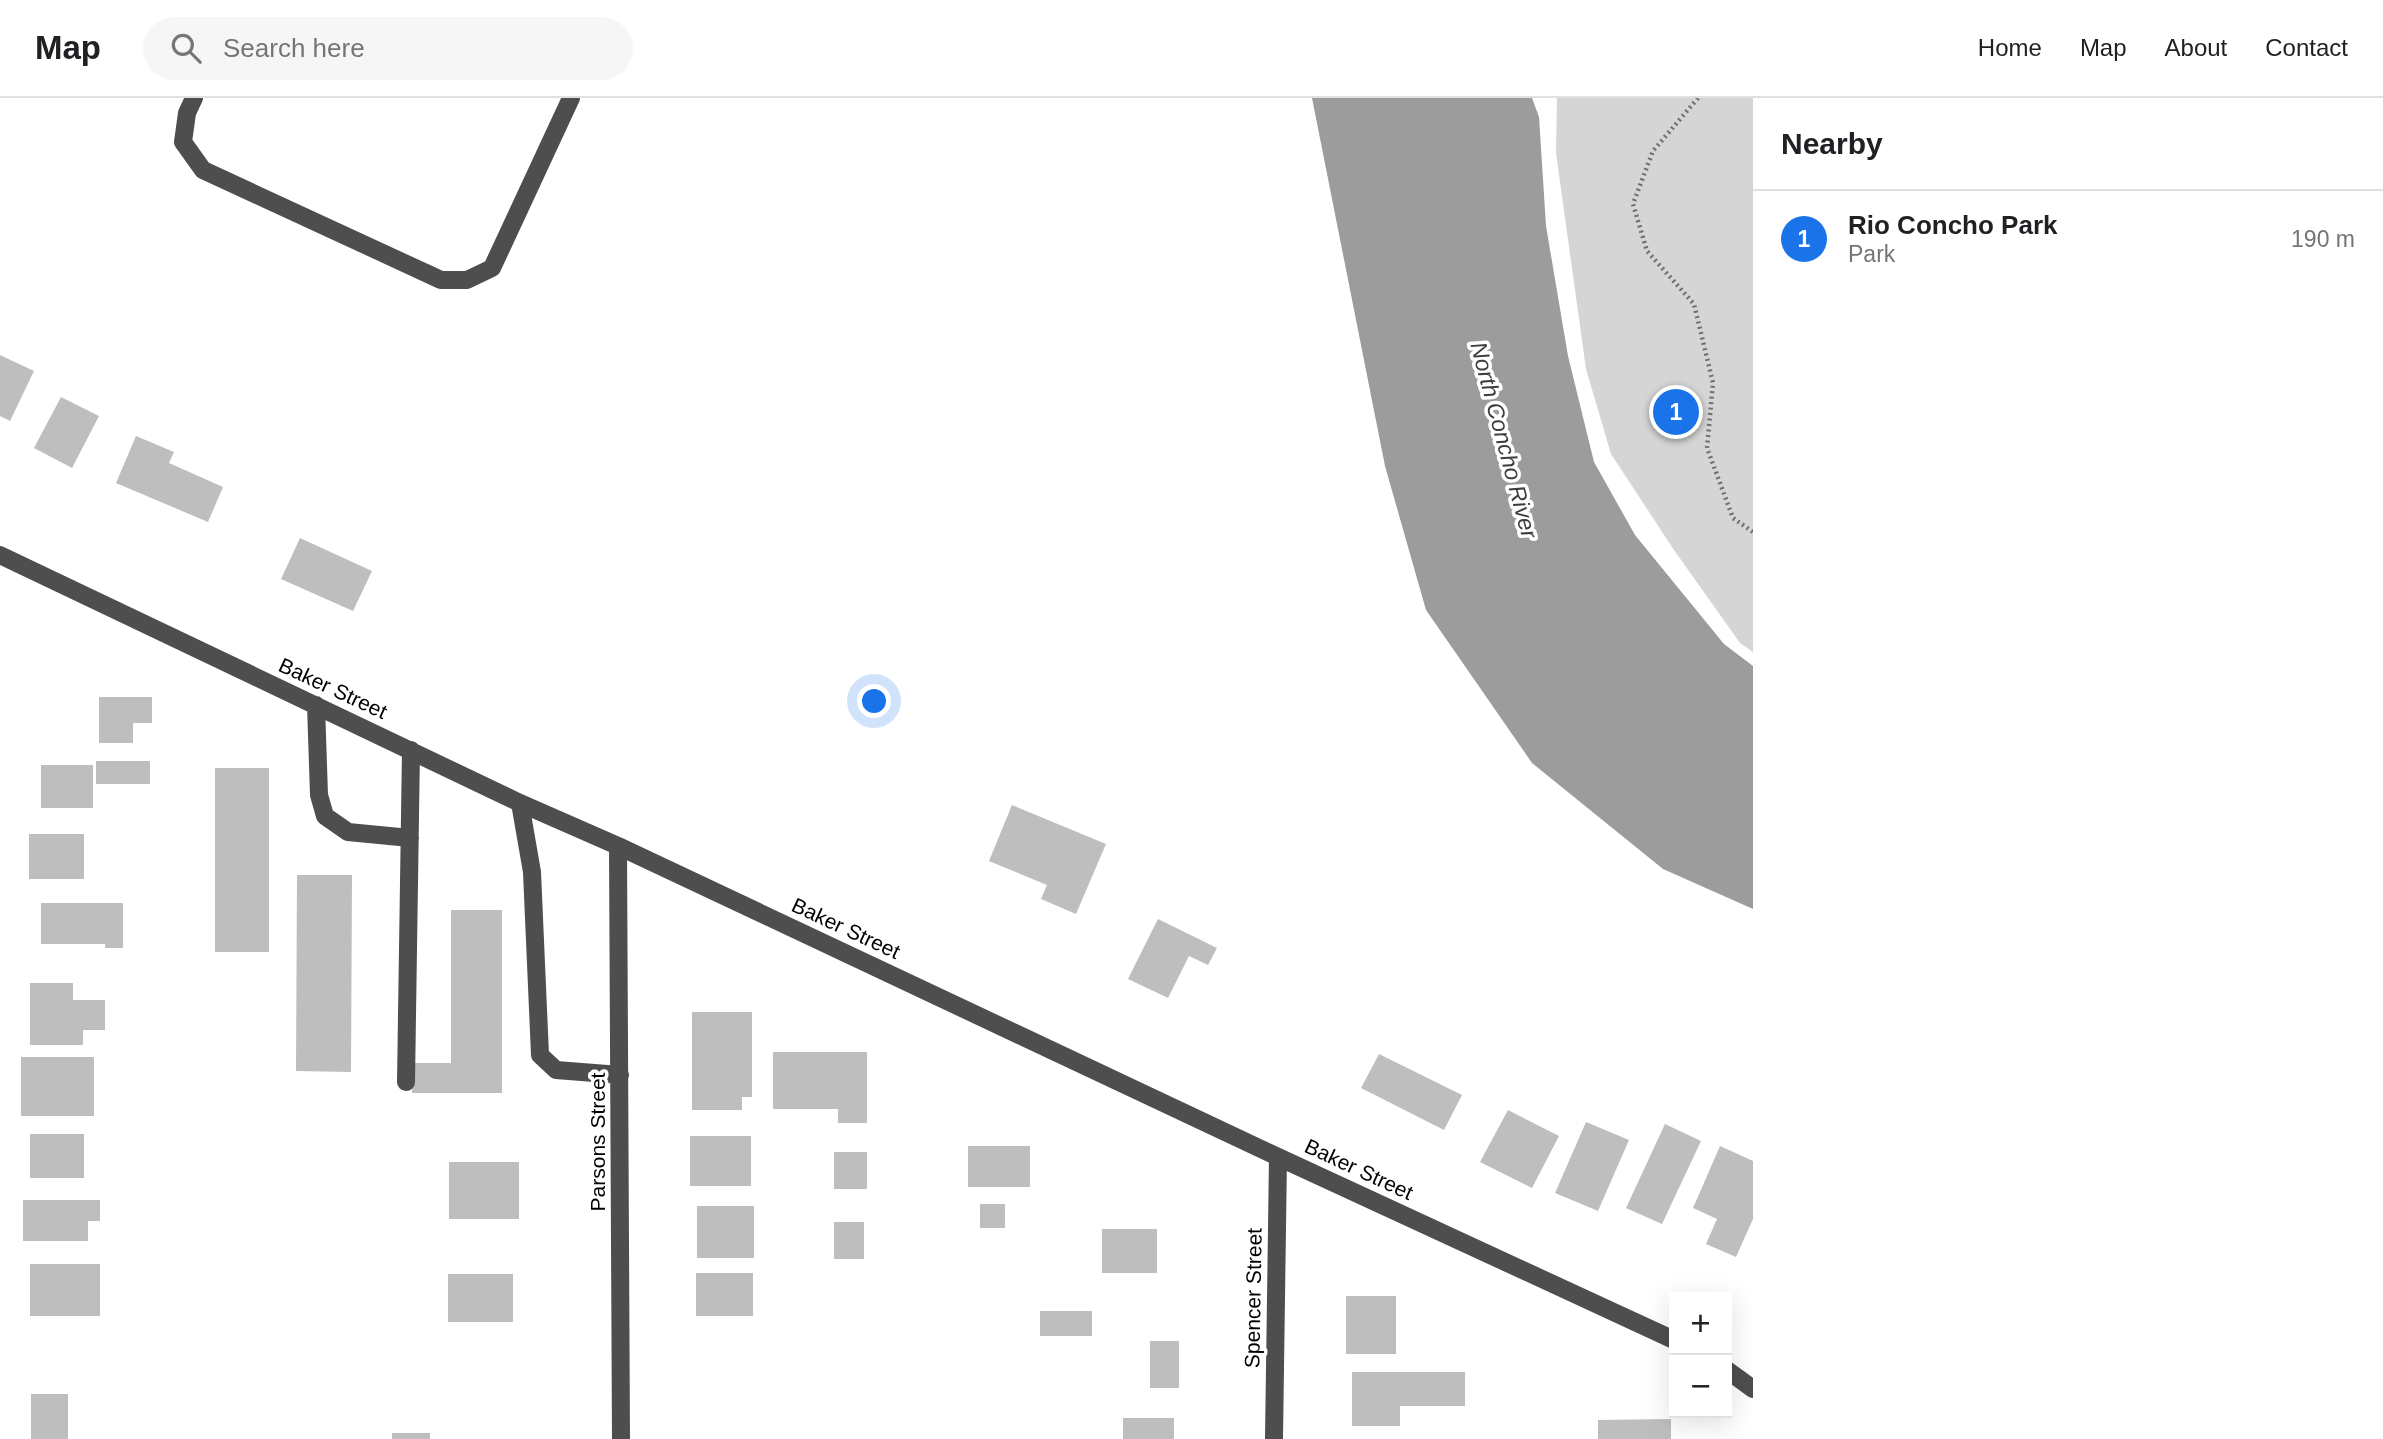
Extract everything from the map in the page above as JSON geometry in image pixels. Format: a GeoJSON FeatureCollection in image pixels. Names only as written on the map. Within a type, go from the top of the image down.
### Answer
{"type":"FeatureCollection","features":[{"type":"Feature","properties":{"kind":"street"},"geometry":{"type":"LineString","coordinates":[[194,98],[187,113],[183,142],[203,170],[442,280],[467,280],[492,268],[571,98]]}},
{"type":"Feature","properties":{"kind":"street","name":"Baker Street"},"geometry":{"type":"LineString","coordinates":[[0,555],[520,803],[618,846],[1669,1338]]}},
{"type":"Feature","properties":{"kind":"street"},"geometry":{"type":"LineString","coordinates":[[316,705],[319,795],[326,816],[348,832],[410,838]]}},
{"type":"Feature","properties":{"kind":"street"},"geometry":{"type":"LineString","coordinates":[[405,1082],[411,750]]}},
{"type":"Feature","properties":{"kind":"street"},"geometry":{"type":"LineString","coordinates":[[520,803],[532,872],[540,1055],[556,1070],[620,1075]]}},
{"type":"Feature","properties":{"kind":"street","name":"Parsons Street"},"geometry":{"type":"LineString","coordinates":[[618,846],[621,1439]]}},
{"type":"Feature","properties":{"kind":"street","name":"Spencer Street"},"geometry":{"type":"LineString","coordinates":[[1274,1439],[1278,1157]]}},
{"type":"Feature","properties":{"kind":"street"},"geometry":{"type":"LineString","coordinates":[[1732,1374],[1753,1389]]}},
{"type":"Feature","properties":{"kind":"path"},"geometry":{"type":"LineString","coordinates":[[1698,98],[1653,151],[1633,204],[1647,251],[1694,304],[1713,383],[1707,448],[1733,518],[1753,532]]}},
{"type":"Feature","properties":{"kind":"shaded area"},"geometry":{"type":"Polygon","coordinates":[[[1557,98],[1753,98],[1753,652],[1740,643],[1611,454],[1586,369],[1556,153],[1557,98]]]}},
{"type":"Feature","properties":{"kind":"water","name":"North Concho River"},"geometry":{"type":"Polygon","coordinates":[[[1312,98],[1532,98],[1539,117],[1546,226],[1568,356],[1594,462],[1635,535],[1724,644],[1753,666],[1753,909],[1663,869],[1532,763],[1426,610],[1385,466],[1312,98]]]}},
{"type":"Feature","properties":{"kind":"building"},"geometry":{"type":"Polygon","coordinates":[[[0,355],[34,371],[10,421],[0,416],[0,355]]]}},
{"type":"Feature","properties":{"kind":"building"},"geometry":{"type":"Polygon","coordinates":[[[61,397],[99,416],[72,468],[34,448],[61,397]]]}},
{"type":"Feature","properties":{"kind":"building"},"geometry":{"type":"Polygon","coordinates":[[[136,436],[174,452],[169,463],[223,487],[208,522],[116,483],[136,436]]]}},
{"type":"Feature","properties":{"kind":"building"},"geometry":{"type":"Polygon","coordinates":[[[300,538],[372,571],[353,611],[281,579],[300,538]]]}},
{"type":"Feature","properties":{"kind":"building"},"geometry":{"type":"Polygon","coordinates":[[[99,697],[152,697],[152,723],[133,723],[133,743],[99,743],[99,697]]]}},
{"type":"Feature","properties":{"kind":"building"},"geometry":{"type":"Polygon","coordinates":[[[96,761],[150,761],[150,784],[96,784],[96,761]]]}},
{"type":"Feature","properties":{"kind":"building"},"geometry":{"type":"Polygon","coordinates":[[[41,765],[93,765],[93,808],[41,808],[41,765]]]}},
{"type":"Feature","properties":{"kind":"building"},"geometry":{"type":"Polygon","coordinates":[[[215,768],[269,768],[269,952],[215,952],[215,768]]]}},
{"type":"Feature","properties":{"kind":"building"},"geometry":{"type":"Polygon","coordinates":[[[1012,805],[1106,844],[1076,914],[1041,899],[1047,885],[989,861],[1012,805]]]}},
{"type":"Feature","properties":{"kind":"building"},"geometry":{"type":"Polygon","coordinates":[[[29,834],[84,834],[84,879],[29,879],[29,834]]]}},
{"type":"Feature","properties":{"kind":"building"},"geometry":{"type":"Polygon","coordinates":[[[297,875],[352,875],[351,1072],[296,1071],[297,875]]]}},
{"type":"Feature","properties":{"kind":"building"},"geometry":{"type":"Polygon","coordinates":[[[41,903],[123,903],[123,948],[105,948],[105,944],[41,944],[41,903]]]}},
{"type":"Feature","properties":{"kind":"building"},"geometry":{"type":"Polygon","coordinates":[[[451,910],[502,910],[502,1093],[412,1093],[412,1063],[451,1063],[451,910]]]}},
{"type":"Feature","properties":{"kind":"building"},"geometry":{"type":"Polygon","coordinates":[[[1158,919],[1217,948],[1208,965],[1189,956],[1168,998],[1128,979],[1158,919]]]}},
{"type":"Feature","properties":{"kind":"building"},"geometry":{"type":"Polygon","coordinates":[[[30,983],[73,983],[73,1000],[105,1000],[105,1030],[83,1030],[83,1045],[30,1045],[30,983]]]}},
{"type":"Feature","properties":{"kind":"building"},"geometry":{"type":"Polygon","coordinates":[[[692,1012],[752,1012],[752,1097],[742,1097],[742,1110],[692,1110],[692,1012]]]}},
{"type":"Feature","properties":{"kind":"building"},"geometry":{"type":"Polygon","coordinates":[[[773,1052],[867,1052],[867,1123],[838,1123],[838,1109],[773,1109],[773,1052]]]}},
{"type":"Feature","properties":{"kind":"building"},"geometry":{"type":"Polygon","coordinates":[[[1379,1054],[1462,1095],[1444,1130],[1361,1088],[1379,1054]]]}},
{"type":"Feature","properties":{"kind":"building"},"geometry":{"type":"Polygon","coordinates":[[[21,1057],[94,1057],[94,1116],[21,1116],[21,1057]]]}},
{"type":"Feature","properties":{"kind":"building"},"geometry":{"type":"Polygon","coordinates":[[[1508,1110],[1559,1136],[1532,1188],[1480,1162],[1508,1110]]]}},
{"type":"Feature","properties":{"kind":"building"},"geometry":{"type":"Polygon","coordinates":[[[1586,1122],[1629,1140],[1598,1211],[1555,1193],[1586,1122]]]}},
{"type":"Feature","properties":{"kind":"building"},"geometry":{"type":"Polygon","coordinates":[[[1665,1124],[1701,1141],[1662,1224],[1626,1208],[1665,1124]]]}},
{"type":"Feature","properties":{"kind":"building"},"geometry":{"type":"Polygon","coordinates":[[[30,1134],[84,1134],[84,1178],[30,1178],[30,1134]]]}},
{"type":"Feature","properties":{"kind":"building"},"geometry":{"type":"Polygon","coordinates":[[[690,1136],[751,1136],[751,1186],[690,1186],[690,1136]]]}},
{"type":"Feature","properties":{"kind":"building"},"geometry":{"type":"Polygon","coordinates":[[[968,1146],[1030,1146],[1030,1187],[968,1187],[968,1146]]]}},
{"type":"Feature","properties":{"kind":"building"},"geometry":{"type":"Polygon","coordinates":[[[1720,1146],[1753,1161],[1753,1219],[1736,1257],[1706,1244],[1717,1219],[1693,1208],[1720,1146]]]}},
{"type":"Feature","properties":{"kind":"building"},"geometry":{"type":"Polygon","coordinates":[[[834,1152],[867,1152],[867,1189],[834,1189],[834,1152]]]}},
{"type":"Feature","properties":{"kind":"building"},"geometry":{"type":"Polygon","coordinates":[[[449,1162],[519,1162],[519,1219],[449,1219],[449,1162]]]}},
{"type":"Feature","properties":{"kind":"building"},"geometry":{"type":"Polygon","coordinates":[[[23,1200],[100,1200],[100,1221],[88,1221],[88,1241],[23,1241],[23,1200]]]}},
{"type":"Feature","properties":{"kind":"building"},"geometry":{"type":"Polygon","coordinates":[[[980,1204],[1005,1204],[1005,1228],[980,1228],[980,1204]]]}},
{"type":"Feature","properties":{"kind":"building"},"geometry":{"type":"Polygon","coordinates":[[[697,1206],[754,1206],[754,1258],[697,1258],[697,1206]]]}},
{"type":"Feature","properties":{"kind":"building"},"geometry":{"type":"Polygon","coordinates":[[[834,1222],[864,1222],[864,1259],[834,1259],[834,1222]]]}},
{"type":"Feature","properties":{"kind":"building"},"geometry":{"type":"Polygon","coordinates":[[[1102,1229],[1157,1229],[1157,1273],[1102,1273],[1102,1229]]]}},
{"type":"Feature","properties":{"kind":"building"},"geometry":{"type":"Polygon","coordinates":[[[30,1264],[100,1264],[100,1316],[30,1316],[30,1264]]]}},
{"type":"Feature","properties":{"kind":"building"},"geometry":{"type":"Polygon","coordinates":[[[696,1273],[753,1273],[753,1316],[696,1316],[696,1273]]]}},
{"type":"Feature","properties":{"kind":"building"},"geometry":{"type":"Polygon","coordinates":[[[448,1274],[513,1274],[513,1322],[448,1322],[448,1274]]]}},
{"type":"Feature","properties":{"kind":"building"},"geometry":{"type":"Polygon","coordinates":[[[1346,1296],[1396,1296],[1396,1354],[1346,1354],[1346,1296]]]}},
{"type":"Feature","properties":{"kind":"building"},"geometry":{"type":"Polygon","coordinates":[[[1040,1311],[1092,1311],[1092,1336],[1040,1336],[1040,1311]]]}},
{"type":"Feature","properties":{"kind":"building"},"geometry":{"type":"Polygon","coordinates":[[[1150,1341],[1179,1341],[1179,1388],[1150,1388],[1150,1341]]]}},
{"type":"Feature","properties":{"kind":"building"},"geometry":{"type":"Polygon","coordinates":[[[1352,1372],[1465,1372],[1465,1406],[1400,1406],[1400,1426],[1352,1426],[1352,1372]]]}},
{"type":"Feature","properties":{"kind":"building"},"geometry":{"type":"Polygon","coordinates":[[[31,1394],[68,1394],[68,1439],[31,1439],[31,1394]]]}},
{"type":"Feature","properties":{"kind":"building"},"geometry":{"type":"Polygon","coordinates":[[[1123,1418],[1174,1418],[1174,1439],[1123,1439],[1123,1418]]]}},
{"type":"Feature","properties":{"kind":"building"},"geometry":{"type":"Polygon","coordinates":[[[1671,1419],[1671,1439],[1598,1439],[1598,1420],[1671,1419]]]}},
{"type":"Feature","properties":{"kind":"building"},"geometry":{"type":"Polygon","coordinates":[[[392,1433],[430,1433],[430,1439],[392,1439],[392,1433]]]}},
{"type":"Feature","properties":{"kind":"place","name":"Rio Concho Park"},"geometry":{"type":"Point","coordinates":[1676,412]}}]}
